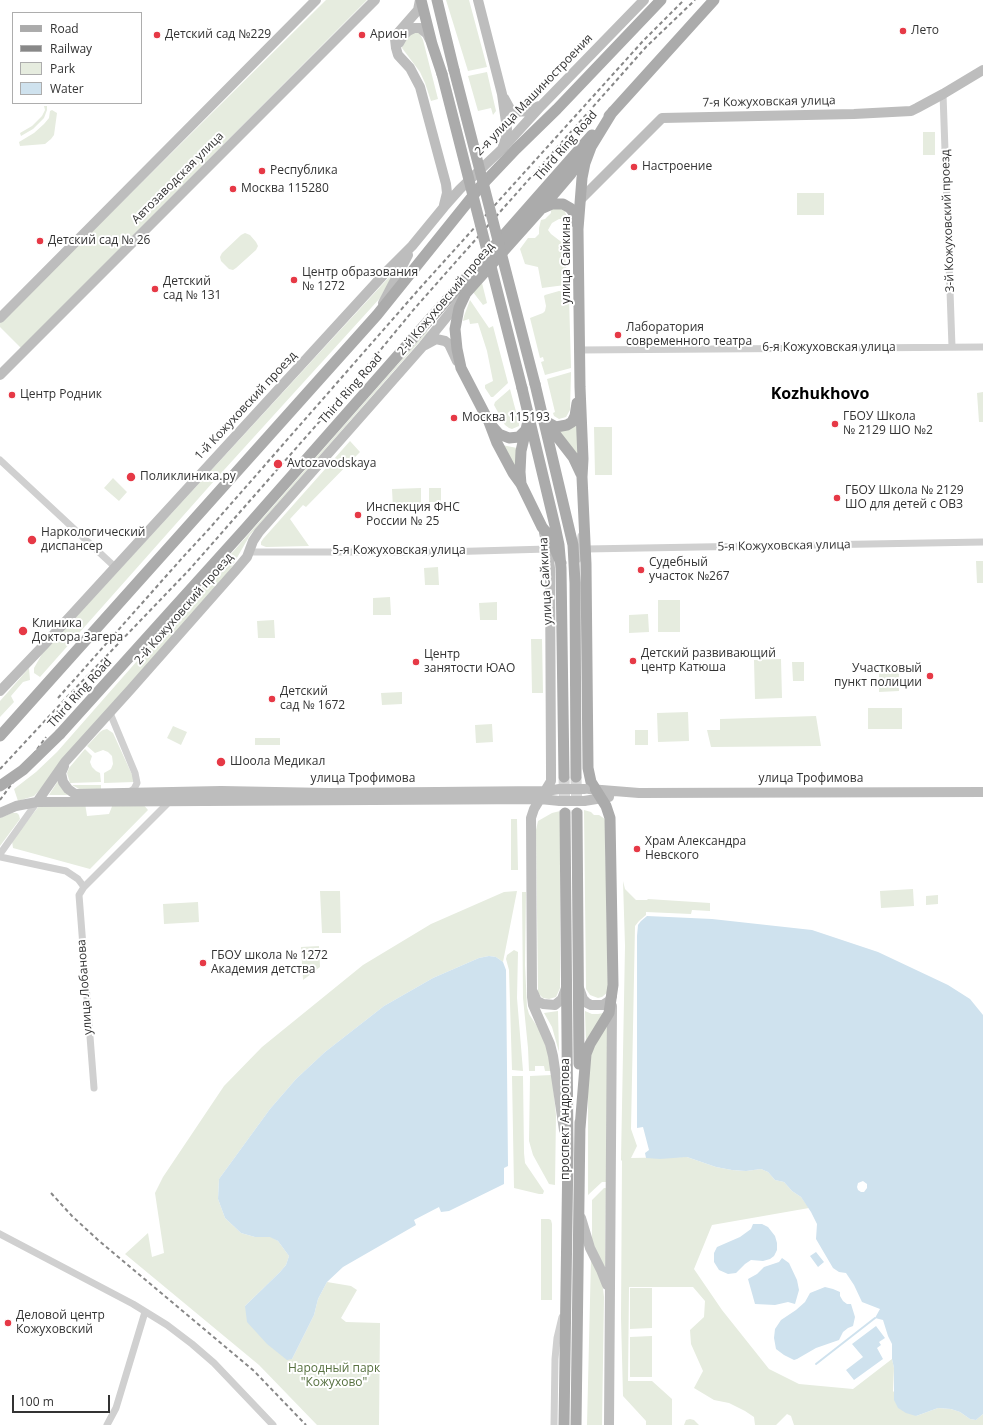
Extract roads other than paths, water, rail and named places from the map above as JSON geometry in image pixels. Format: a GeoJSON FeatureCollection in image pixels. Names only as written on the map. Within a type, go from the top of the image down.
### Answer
{"type":"FeatureCollection","features":[{"type":"Feature","properties":{"kind":"main road"},"geometry":{"type":"LineString","coordinates":[[0,318],[316,0]]}},
{"type":"Feature","properties":{"kind":"main road"},"geometry":{"type":"LineString","coordinates":[[420,0],[418,10],[397,34],[395,39],[396,48],[398,55],[410,68],[420,87],[446,184],[447,193],[444,207]]}},
{"type":"Feature","properties":{"kind":"main road","name":"улица Сайкина"},"geometry":{"type":"LineString","coordinates":[[420,0],[442,74],[557,532],[561,563],[564,777]]}},
{"type":"Feature","properties":{"kind":"main road","name":"улица Сайкина"},"geometry":{"type":"LineString","coordinates":[[437,0],[544,419],[572,539],[575,584],[576,777]]}},
{"type":"Feature","properties":{"kind":"main road"},"geometry":{"type":"LineString","coordinates":[[478,0],[502,94],[507,129],[506,138],[502,149]]}},
{"type":"Feature","properties":{"kind":"main road","name":"2-я улица Машиностроения"},"geometry":{"type":"LineString","coordinates":[[444,207],[460,189],[502,149],[541,106],[644,0]]}},
{"type":"Feature","properties":{"kind":"main road"},"geometry":{"type":"LineString","coordinates":[[0,736],[377,315],[480,187],[661,0]]}},
{"type":"Feature","properties":{"kind":"main road","name":"Third Ring Road"},"geometry":{"type":"LineString","coordinates":[[0,786],[23,770],[60,734],[245,529],[613,111],[714,0]]}},
{"type":"Feature","properties":{"kind":"main road","name":"Автозаводская улица"},"geometry":{"type":"LineString","coordinates":[[0,375],[372,2]]}},
{"type":"Feature","properties":{"kind":"main road"},"geometry":{"type":"LineString","coordinates":[[396,48],[403,36],[414,28],[420,28],[427,34],[432,44]]}},
{"type":"Feature","properties":{"kind":"main road","name":"7-я Кожуховская улица"},"geometry":{"type":"LineString","coordinates":[[580,200],[662,118],[854,114],[911,111],[983,70]]}},
{"type":"Feature","properties":{"kind":"main road"},"geometry":{"type":"LineString","coordinates":[[502,94],[510,109],[515,112],[528,111],[541,106]]}},
{"type":"Feature","properties":{"kind":"main road"},"geometry":{"type":"LineString","coordinates":[[591,147],[613,111]]}},
{"type":"Feature","properties":{"kind":"main road","name":"улица Сайкина"},"geometry":{"type":"LineString","coordinates":[[583,517],[578,229],[582,178],[591,147]]}},
{"type":"Feature","properties":{"kind":"main road","name":"2-й Кожуховский проезд"},"geometry":{"type":"LineString","coordinates":[[37,802],[65,762],[236,570],[249,552],[253,541],[259,532],[423,346],[466,293],[541,209],[591,147]]}},
{"type":"Feature","properties":{"kind":"main road"},"geometry":{"type":"LineString","coordinates":[[446,184],[454,190],[460,189]]}},
{"type":"Feature","properties":{"kind":"main road"},"geometry":{"type":"LineString","coordinates":[[541,209],[552,204],[563,204],[567,206],[574,213],[577,219],[578,229]]}},
{"type":"Feature","properties":{"kind":"main road","name":"1-й Кожуховский проезд"},"geometry":{"type":"LineString","coordinates":[[0,691],[44,646],[387,271],[412,246],[444,207]]}},
{"type":"Feature","properties":{"kind":"main road"},"geometry":{"type":"LineString","coordinates":[[377,315],[412,246]]}},
{"type":"Feature","properties":{"kind":"main road"},"geometry":{"type":"LineString","coordinates":[[461,368],[455,328],[459,308],[466,293]]}},
{"type":"Feature","properties":{"kind":"main road"},"geometry":{"type":"LineString","coordinates":[[423,346],[430,341],[436,340],[445,340],[449,344],[489,422],[497,443],[513,473],[521,484],[546,537],[550,568],[551,781],[534,809],[531,818],[531,983],[533,1005],[547,1034],[553,1056],[568,1150]]}},
{"type":"Feature","properties":{"kind":"main road"},"geometry":{"type":"LineString","coordinates":[[544,419],[556,427],[567,425],[572,422],[575,416],[580,387]]}},
{"type":"Feature","properties":{"kind":"main road"},"geometry":{"type":"LineString","coordinates":[[521,484],[521,451],[527,429],[528,412]]}},
{"type":"Feature","properties":{"kind":"main road"},"geometry":{"type":"LineString","coordinates":[[544,419],[573,457],[582,476]]}},
{"type":"Feature","properties":{"kind":"main road"},"geometry":{"type":"LineString","coordinates":[[489,422],[499,434],[509,438],[519,437],[527,429]]}},
{"type":"Feature","properties":{"kind":"main road"},"geometry":{"type":"LineString","coordinates":[[548,549],[550,537],[550,502]]}},
{"type":"Feature","properties":{"kind":"main road"},"geometry":{"type":"LineString","coordinates":[[583,517],[586,548],[588,768],[591,782],[599,794],[610,818],[613,985],[608,1425]]}},
{"type":"Feature","properties":{"kind":"main road"},"geometry":{"type":"LineString","coordinates":[[542,527],[550,537],[561,563]]}},
{"type":"Feature","properties":{"kind":"main road","name":"улица Трофимова"},"geometry":{"type":"LineString","coordinates":[[65,762],[61,773],[63,782],[68,790],[75,794],[180,792],[542,795],[560,801],[584,801],[599,794]]}},
{"type":"Feature","properties":{"kind":"main road","name":"улица Трофимова"},"geometry":{"type":"LineString","coordinates":[[0,813],[16,806],[37,802],[542,795],[560,789],[585,789],[599,794],[983,792]]}},
{"type":"Feature","properties":{"kind":"main road","name":"проспект Андропова"},"geometry":{"type":"LineString","coordinates":[[564,1425],[568,1150],[565,813]]}},
{"type":"Feature","properties":{"kind":"main road","name":"проспект Андропова"},"geometry":{"type":"LineString","coordinates":[[576,1425],[580,1128],[577,813]]}},
{"type":"Feature","properties":{"kind":"main road"},"geometry":{"type":"LineString","coordinates":[[531,983],[534,996],[537,1001],[548,1005],[554,1005],[562,999],[566,986]]}},
{"type":"Feature","properties":{"kind":"main road"},"geometry":{"type":"LineString","coordinates":[[578,986],[583,999],[591,1005],[603,1005],[609,1001],[612,996]]}},
{"type":"Feature","properties":{"kind":"main road"},"geometry":{"type":"LineString","coordinates":[[580,1128],[586,1054],[590,1044],[609,1013],[612,996]]}},
{"type":"Feature","properties":{"kind":"main road"},"geometry":{"type":"LineString","coordinates":[[579,1208],[584,1233],[606,1284],[609,1303]]}},
{"type":"Feature","properties":{"kind":"street","name":"3-й Кожуховский проезд"},"geometry":{"type":"LineString","coordinates":[[943,94],[952,347]]}},
{"type":"Feature","properties":{"kind":"street","name":"6-я Кожуховская улица"},"geometry":{"type":"LineString","coordinates":[[580,350],[983,347]]}},
{"type":"Feature","properties":{"kind":"street"},"geometry":{"type":"LineString","coordinates":[[0,460],[115,567]]}},
{"type":"Feature","properties":{"kind":"street","name":"улица Сайкина"},"geometry":{"type":"LineString","coordinates":[[575,584],[583,517]]}},
{"type":"Feature","properties":{"kind":"street","name":"5-я Кожуховская улица"},"geometry":{"type":"LineString","coordinates":[[586,548],[983,542]]}},
{"type":"Feature","properties":{"kind":"street","name":"5-я Кожуховская улица"},"geometry":{"type":"LineString","coordinates":[[249,552],[441,552],[548,549]]}},
{"type":"Feature","properties":{"kind":"street"},"geometry":{"type":"LineString","coordinates":[[110,713],[135,773],[137,783],[134,789],[128,793]]}},
{"type":"Feature","properties":{"kind":"street"},"geometry":{"type":"LineString","coordinates":[[0,857],[66,871],[78,879],[84,887],[180,792]]}},
{"type":"Feature","properties":{"kind":"street","name":"2-й Кожуховский проезд"},"geometry":{"type":"LineString","coordinates":[[0,854],[37,802]]}},
{"type":"Feature","properties":{"kind":"street"},"geometry":{"type":"LineString","coordinates":[[16,806],[25,809],[26,818]]}},
{"type":"Feature","properties":{"kind":"street","name":"улица Лобанова"},"geometry":{"type":"LineString","coordinates":[[84,887],[79,895],[94,1088]]}},
{"type":"Feature","properties":{"kind":"street"},"geometry":{"type":"LineString","coordinates":[[0,1234],[167,1325],[214,1363],[273,1425]]}},
{"type":"Feature","properties":{"kind":"street"},"geometry":{"type":"LineString","coordinates":[[554,1425],[557,1338],[565,1305]]}},
{"type":"Feature","properties":{"kind":"street"},"geometry":{"type":"LineString","coordinates":[[107,1425],[116,1408],[145,1312]]}},
{"type":"Feature","properties":{"kind":"water"},"geometry":{"type":"Polygon","coordinates":[[[647,916],[712,919],[812,930],[878,952],[948,985],[970,999],[983,1015],[983,1414],[976,1420],[970,1419],[960,1412],[951,1409],[938,1408],[916,1416],[906,1413],[898,1408],[894,1400],[892,1344],[883,1320],[875,1318],[880,1309],[862,1302],[854,1285],[846,1273],[839,1272],[833,1268],[816,1239],[817,1224],[811,1212],[801,1197],[792,1191],[784,1182],[775,1180],[768,1172],[761,1169],[746,1171],[732,1170],[716,1167],[687,1157],[660,1159],[646,1158],[645,1153],[649,1150],[643,1127],[637,1128],[637,936],[638,925],[647,916]],[[863,1181],[858,1183],[858,1190],[864,1192],[867,1188],[867,1184],[863,1181]]]}},
{"type":"Feature","properties":{"kind":"water"},"geometry":{"type":"Polygon","coordinates":[[[489,956],[496,957],[503,962],[506,970],[508,1166],[504,1168],[504,1184],[449,1211],[441,1212],[439,1207],[414,1220],[416,1225],[343,1267],[327,1282],[318,1299],[314,1315],[292,1359],[287,1360],[267,1344],[247,1322],[245,1306],[280,1272],[286,1265],[289,1256],[278,1241],[270,1237],[255,1237],[241,1233],[225,1218],[218,1199],[219,1179],[270,1109],[296,1079],[325,1052],[384,1006],[433,978],[479,958],[489,956]]]}},
{"type":"Feature","properties":{"kind":"water"},"geometry":{"type":"Polygon","coordinates":[[[753,1224],[762,1224],[768,1227],[775,1236],[777,1250],[774,1256],[763,1261],[751,1260],[736,1273],[728,1274],[719,1270],[714,1262],[714,1253],[717,1247],[740,1237],[751,1229],[753,1224]]]}},
{"type":"Feature","properties":{"kind":"water"},"geometry":{"type":"Polygon","coordinates":[[[816,1252],[824,1262],[818,1267],[810,1256],[816,1252]]]}},
{"type":"Feature","properties":{"kind":"water"},"geometry":{"type":"Polygon","coordinates":[[[782,1258],[789,1263],[797,1280],[799,1290],[795,1304],[788,1302],[775,1305],[755,1304],[748,1279],[757,1274],[764,1267],[779,1262],[782,1258]]]}},
{"type":"Feature","properties":{"kind":"water"},"geometry":{"type":"Polygon","coordinates":[[[825,1287],[840,1292],[840,1296],[843,1301],[847,1304],[851,1304],[855,1317],[853,1326],[843,1332],[839,1340],[816,1348],[797,1359],[794,1360],[784,1355],[776,1349],[774,1338],[775,1329],[781,1320],[805,1302],[810,1293],[825,1287]]]}},
{"type":"Feature","properties":{"kind":"water"},"geometry":{"type":"Polygon","coordinates":[[[876,1326],[885,1338],[879,1342],[881,1345],[877,1348],[883,1359],[854,1380],[846,1370],[863,1357],[852,1344],[876,1326]]]}},
{"type":"Feature","properties":{"kind":"waterway"},"geometry":{"type":"LineString","coordinates":[[816,1364],[875,1318]]}},
{"type":"Feature","properties":{"kind":"tunnel"},"geometry":{"type":"LineString","coordinates":[[564,777],[565,813]]}},
{"type":"Feature","properties":{"kind":"tunnel"},"geometry":{"type":"LineString","coordinates":[[576,777],[577,813]]}},
{"type":"Feature","properties":{"kind":"railway"},"geometry":{"type":"LineString","coordinates":[[58,698],[209,529],[420,288],[643,41],[684,0]]}},
{"type":"Feature","properties":{"kind":"railway"},"geometry":{"type":"LineString","coordinates":[[0,769],[189,570],[349,388],[415,308],[646,47],[695,0]]}},
{"type":"Feature","properties":{"kind":"railway"},"geometry":{"type":"LineString","coordinates":[[0,800],[46,737]]}},
{"type":"Feature","properties":{"kind":"railway"},"geometry":{"type":"LineString","coordinates":[[51,1193],[72,1216],[98,1240],[254,1371],[306,1425]]}},
{"type":"Feature","properties":{"kind":"place","name":"Лето"},"geometry":{"type":"Point","coordinates":[903,31]}},
{"type":"Feature","properties":{"kind":"place","name":"Детский сад №229"},"geometry":{"type":"Point","coordinates":[157,35]}},
{"type":"Feature","properties":{"kind":"place","name":"Арион"},"geometry":{"type":"Point","coordinates":[362,35]}},
{"type":"Feature","properties":{"kind":"place","name":"Настроение"},"geometry":{"type":"Point","coordinates":[634,167]}},
{"type":"Feature","properties":{"kind":"place","name":"Республика"},"geometry":{"type":"Point","coordinates":[262,171]}},
{"type":"Feature","properties":{"kind":"place","name":"Москва 115280"},"geometry":{"type":"Point","coordinates":[233,189]}},
{"type":"Feature","properties":{"kind":"place","name":"Детский сад № 26"},"geometry":{"type":"Point","coordinates":[40,241]}},
{"type":"Feature","properties":{"kind":"place","name":"Центр образования № 1272"},"geometry":{"type":"Point","coordinates":[294,280]}},
{"type":"Feature","properties":{"kind":"place","name":"Детский сад № 131"},"geometry":{"type":"Point","coordinates":[155,289]}},
{"type":"Feature","properties":{"kind":"place","name":"Лаборатория современного театра"},"geometry":{"type":"Point","coordinates":[618,335]}},
{"type":"Feature","properties":{"kind":"place","name":"Центр Родник"},"geometry":{"type":"Point","coordinates":[12,395]}},
{"type":"Feature","properties":{"kind":"place","name":"Москва 115193"},"geometry":{"type":"Point","coordinates":[454,418]}},
{"type":"Feature","properties":{"kind":"place","name":"ГБОУ Школа № 2129 ШО №2"},"geometry":{"type":"Point","coordinates":[835,424]}},
{"type":"Feature","properties":{"kind":"place","name":"Avtozavodskaya"},"geometry":{"type":"Point","coordinates":[278,464]}},
{"type":"Feature","properties":{"kind":"place","name":"Поликлиника.ру"},"geometry":{"type":"Point","coordinates":[131,477]}},
{"type":"Feature","properties":{"kind":"place","name":"ГБОУ Школа № 2129 ШО для детей с ОВЗ"},"geometry":{"type":"Point","coordinates":[837,498]}},
{"type":"Feature","properties":{"kind":"place","name":"Инспекция ФНС России № 25"},"geometry":{"type":"Point","coordinates":[358,515]}},
{"type":"Feature","properties":{"kind":"place","name":"Наркологический диспансер"},"geometry":{"type":"Point","coordinates":[32,540]}},
{"type":"Feature","properties":{"kind":"place","name":"Судебный участок №267"},"geometry":{"type":"Point","coordinates":[641,570]}},
{"type":"Feature","properties":{"kind":"place","name":"Клиника Доктора Загера"},"geometry":{"type":"Point","coordinates":[23,631]}},
{"type":"Feature","properties":{"kind":"place","name":"Детский развивающий центр Катюша"},"geometry":{"type":"Point","coordinates":[633,661]}},
{"type":"Feature","properties":{"kind":"place","name":"Центр занятости ЮАО"},"geometry":{"type":"Point","coordinates":[416,662]}},
{"type":"Feature","properties":{"kind":"place","name":"Участковый пункт полиции"},"geometry":{"type":"Point","coordinates":[930,676]}},
{"type":"Feature","properties":{"kind":"place","name":"Детский сад № 1672"},"geometry":{"type":"Point","coordinates":[272,699]}},
{"type":"Feature","properties":{"kind":"place","name":"Шоола Медикал"},"geometry":{"type":"Point","coordinates":[221,762]}},
{"type":"Feature","properties":{"kind":"place","name":"Храм Александра Невского"},"geometry":{"type":"Point","coordinates":[637,849]}},
{"type":"Feature","properties":{"kind":"place","name":"ГБОУ школа № 1272 Академия детства"},"geometry":{"type":"Point","coordinates":[203,963]}},
{"type":"Feature","properties":{"kind":"place","name":"Деловой центр Кожуховский"},"geometry":{"type":"Point","coordinates":[8,1323]}},
{"type":"Feature","properties":{"kind":"district","name":"Kozhukhovo"},"geometry":{"type":"Point","coordinates":[820,394]}},
{"type":"Feature","properties":{"kind":"park label","name":"Народный парк \"Кожухово\""},"geometry":{"type":"Point","coordinates":[334,1376]}}]}
